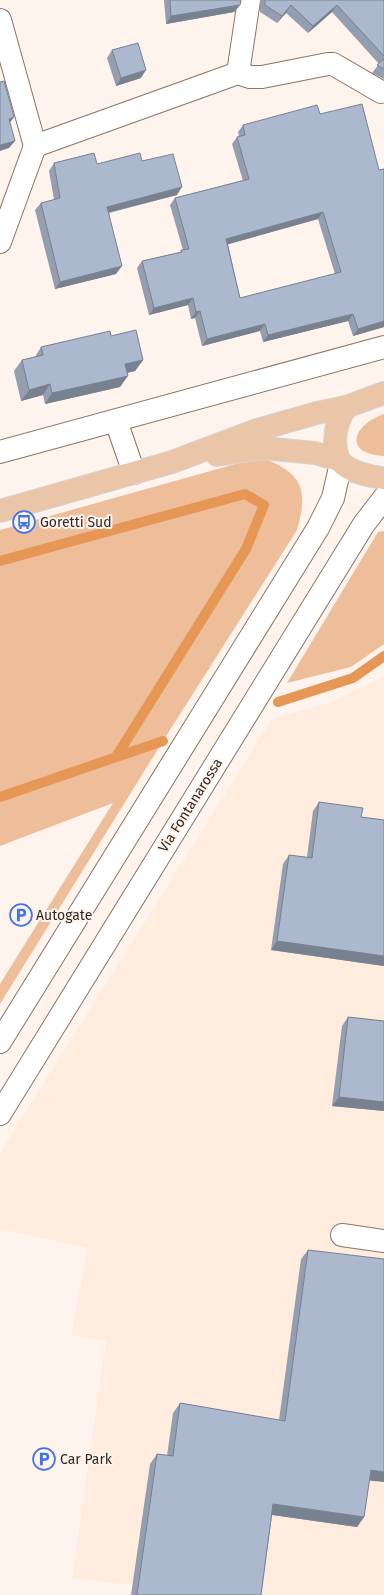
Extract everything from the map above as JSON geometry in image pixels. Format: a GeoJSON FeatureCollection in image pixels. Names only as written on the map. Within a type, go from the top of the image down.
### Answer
{"type":"FeatureCollection","features":[{"type":"Feature","properties":{"kind":"main road"},"geometry":{"type":"LineString","coordinates":[[0,511],[172,462],[257,430],[317,413],[346,407],[384,393]]}},
{"type":"Feature","properties":{"kind":"main road"},"geometry":{"type":"LineString","coordinates":[[340,461],[335,447],[336,426],[346,407]]}},
{"type":"Feature","properties":{"kind":"main road"},"geometry":{"type":"LineString","coordinates":[[172,462],[262,448],[315,453],[340,461],[368,475],[384,478]]}},
{"type":"Feature","properties":{"kind":"street"},"geometry":{"type":"LineString","coordinates":[[238,73],[249,0]]}},
{"type":"Feature","properties":{"kind":"street"},"geometry":{"type":"LineString","coordinates":[[0,20],[35,146],[0,242]]}},
{"type":"Feature","properties":{"kind":"street"},"geometry":{"type":"LineString","coordinates":[[35,146],[238,73],[250,77],[262,77],[333,64],[381,92]]}},
{"type":"Feature","properties":{"kind":"street"},"geometry":{"type":"LineString","coordinates":[[0,452],[384,347]]}},
{"type":"Feature","properties":{"kind":"street"},"geometry":{"type":"LineString","coordinates":[[116,421],[134,473]]}},
{"type":"Feature","properties":{"kind":"street"},"geometry":{"type":"LineString","coordinates":[[0,1042],[318,528],[332,498],[340,461]]}},
{"type":"Feature","properties":{"kind":"street","name":"Via Fontanarossa"},"geometry":{"type":"LineString","coordinates":[[0,1114],[364,524],[384,498]]}},
{"type":"Feature","properties":{"kind":"street"},"geometry":{"type":"LineString","coordinates":[[342,1235],[384,1241]]}},
{"type":"Feature","properties":{"kind":"shaded area"},"geometry":{"type":"Polygon","coordinates":[[[384,414],[384,456],[371,454],[362,450],[358,445],[357,438],[359,432],[373,419],[384,414]]]}},
{"type":"Feature","properties":{"kind":"shaded area"},"geometry":{"type":"Polygon","coordinates":[[[265,459],[288,471],[300,486],[302,505],[297,530],[163,741],[0,1004],[0,984],[113,803],[0,846],[0,530],[239,463],[265,459]]]}},
{"type":"Feature","properties":{"kind":"shaded area"},"geometry":{"type":"Polygon","coordinates":[[[384,531],[384,644],[351,667],[287,683],[378,532],[384,531]]]}},
{"type":"Feature","properties":{"kind":"shaded area"},"geometry":{"type":"Polygon","coordinates":[[[384,677],[384,1595],[132,1595],[133,1585],[72,1578],[106,1341],[71,1335],[88,1248],[0,1229],[0,1153],[272,719],[331,702],[384,677]]]}},
{"type":"Feature","properties":{"kind":"building"},"geometry":{"type":"Polygon","coordinates":[[[170,0],[241,0],[240,5],[171,16],[170,0]]]}},
{"type":"Feature","properties":{"kind":"building"},"geometry":{"type":"Polygon","coordinates":[[[265,0],[384,0],[384,56],[337,5],[313,26],[291,5],[282,16],[265,5],[265,0]]]}},
{"type":"Feature","properties":{"kind":"building"},"geometry":{"type":"Polygon","coordinates":[[[138,43],[146,70],[121,78],[112,50],[138,43]]]}},
{"type":"Feature","properties":{"kind":"building"},"geometry":{"type":"Polygon","coordinates":[[[384,59],[384,69],[377,65],[384,59]]]}},
{"type":"Feature","properties":{"kind":"building"},"geometry":{"type":"Polygon","coordinates":[[[4,81],[14,117],[9,119],[15,141],[0,145],[0,82],[4,81]]]}},
{"type":"Feature","properties":{"kind":"building"},"geometry":{"type":"Polygon","coordinates":[[[362,104],[379,170],[384,169],[384,321],[358,329],[353,314],[268,335],[265,324],[207,339],[200,311],[196,312],[193,298],[154,308],[142,261],[189,249],[175,198],[249,179],[237,137],[245,135],[243,125],[317,105],[320,114],[362,104]],[[323,212],[226,239],[240,298],[341,272],[323,212]]]}},
{"type":"Feature","properties":{"kind":"building"},"geometry":{"type":"Polygon","coordinates":[[[94,153],[97,164],[140,153],[142,161],[173,154],[182,187],[107,207],[122,266],[60,282],[41,203],[60,198],[54,163],[94,153]]]}},
{"type":"Feature","properties":{"kind":"building"},"geometry":{"type":"Polygon","coordinates":[[[136,330],[143,360],[125,364],[128,376],[52,393],[50,384],[29,390],[22,360],[43,355],[41,347],[110,331],[111,336],[136,330]]]}},
{"type":"Feature","properties":{"kind":"building"},"geometry":{"type":"Polygon","coordinates":[[[319,802],[363,808],[361,817],[384,820],[384,956],[277,941],[289,855],[312,858],[319,802]]]}},
{"type":"Feature","properties":{"kind":"building"},"geometry":{"type":"Polygon","coordinates":[[[348,1017],[384,1021],[384,1102],[339,1097],[348,1017]]]}},
{"type":"Feature","properties":{"kind":"building"},"geometry":{"type":"Polygon","coordinates":[[[308,1250],[384,1259],[384,1472],[371,1470],[364,1517],[273,1504],[261,1595],[137,1595],[157,1454],[173,1456],[180,1403],[285,1421],[308,1250]]]}},
{"type":"Feature","properties":{"kind":"waterway"},"geometry":{"type":"LineString","coordinates":[[0,561],[245,494],[264,505],[246,549],[116,757]]}},
{"type":"Feature","properties":{"kind":"waterway"},"geometry":{"type":"LineString","coordinates":[[278,702],[353,678],[384,656]]}},
{"type":"Feature","properties":{"kind":"waterway"},"geometry":{"type":"LineString","coordinates":[[0,797],[163,741]]}},
{"type":"Feature","properties":{"kind":"place","name":"Goretti Sud"},"geometry":{"type":"Point","coordinates":[24,522]}},
{"type":"Feature","properties":{"kind":"place","name":"Autogate"},"geometry":{"type":"Point","coordinates":[21,915]}},
{"type":"Feature","properties":{"kind":"place","name":"Car Park"},"geometry":{"type":"Point","coordinates":[44,1459]}}]}
